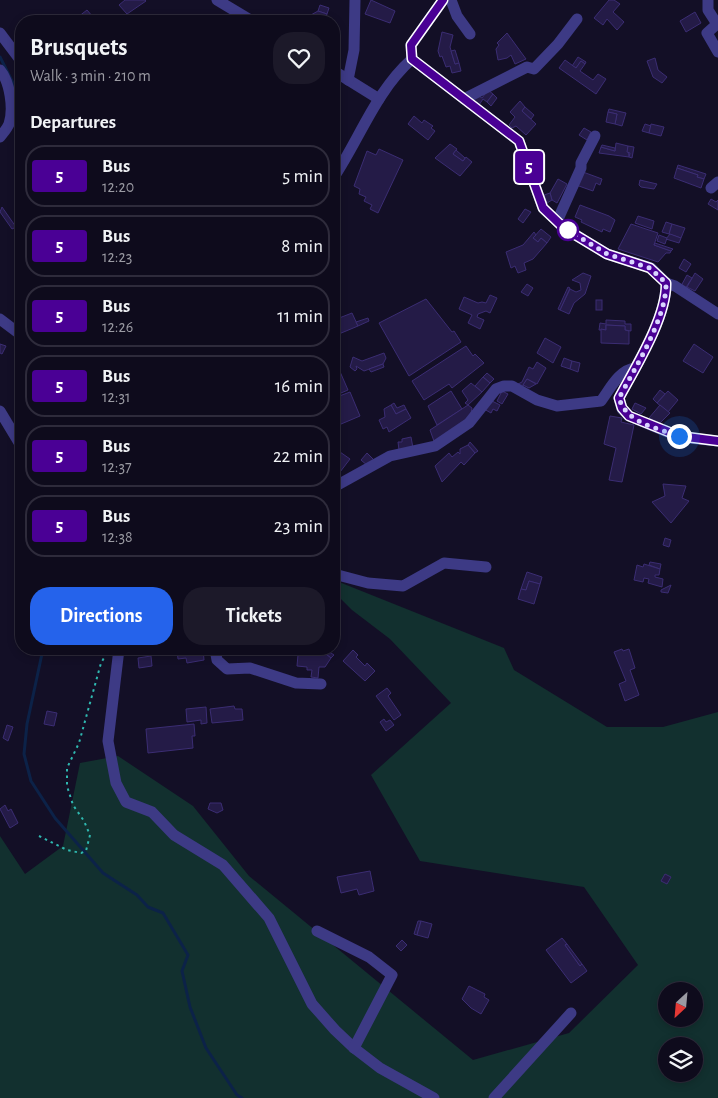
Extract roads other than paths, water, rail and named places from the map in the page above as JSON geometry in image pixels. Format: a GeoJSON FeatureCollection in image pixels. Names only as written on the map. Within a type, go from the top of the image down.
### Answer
{"type":"FeatureCollection","features":[{"type":"Feature","properties":{"kind":"street"},"geometry":{"type":"LineString","coordinates":[[217,0],[242,15]]}},
{"type":"Feature","properties":{"kind":"street"},"geometry":{"type":"LineString","coordinates":[[348,80],[354,50],[355,0]]}},
{"type":"Feature","properties":{"kind":"street"},"geometry":{"type":"LineString","coordinates":[[443,0],[411,45],[412,59],[519,141],[543,208],[564,228],[607,254],[650,268],[666,283],[674,286],[718,314]]}},
{"type":"Feature","properties":{"kind":"street"},"geometry":{"type":"LineString","coordinates":[[451,0],[457,16],[470,34]]}},
{"type":"Feature","properties":{"kind":"street"},"geometry":{"type":"LineString","coordinates":[[708,0],[708,10],[717,24],[707,32],[718,52]]}},
{"type":"Feature","properties":{"kind":"street"},"geometry":{"type":"LineString","coordinates":[[464,99],[527,67],[534,69],[558,44],[577,19]]}},
{"type":"Feature","properties":{"kind":"street"},"geometry":{"type":"LineString","coordinates":[[0,33],[15,53]]}},
{"type":"Feature","properties":{"kind":"street"},"geometry":{"type":"LineString","coordinates":[[340,167],[379,99],[400,70],[412,59]]}},
{"type":"Feature","properties":{"kind":"street"},"geometry":{"type":"LineString","coordinates":[[0,70],[7,82],[10,105],[9,124],[0,138]]}},
{"type":"Feature","properties":{"kind":"street"},"geometry":{"type":"LineString","coordinates":[[340,75],[379,99]]}},
{"type":"Feature","properties":{"kind":"street"},"geometry":{"type":"LineString","coordinates":[[555,219],[559,217],[581,168],[581,163],[595,136]]}},
{"type":"Feature","properties":{"kind":"street"},"geometry":{"type":"LineString","coordinates":[[666,283],[667,292],[656,323],[619,398],[622,408],[629,416],[679,436],[718,441]]}},
{"type":"Feature","properties":{"kind":"street"},"geometry":{"type":"LineString","coordinates":[[0,319],[15,330]]}},
{"type":"Feature","properties":{"kind":"street"},"geometry":{"type":"LineString","coordinates":[[340,484],[390,456],[435,446],[468,423],[496,389],[512,386],[537,400],[557,406],[601,401],[620,375],[627,369],[635,368]]}},
{"type":"Feature","properties":{"kind":"street"},"geometry":{"type":"LineString","coordinates":[[0,411],[15,436]]}},
{"type":"Feature","properties":{"kind":"street"},"geometry":{"type":"LineString","coordinates":[[340,575],[368,582],[403,586],[444,564],[486,567]]}},
{"type":"Feature","properties":{"kind":"street"},"geometry":{"type":"LineString","coordinates":[[118,655],[108,741],[116,783],[126,802],[152,812],[174,836],[222,865],[269,918],[312,1004],[354,1048],[380,1068],[434,1098]]}},
{"type":"Feature","properties":{"kind":"street"},"geometry":{"type":"LineString","coordinates":[[216,655],[217,660],[227,670],[250,668],[296,683],[322,684]]}},
{"type":"Feature","properties":{"kind":"street"},"geometry":{"type":"LineString","coordinates":[[317,931],[369,957],[392,975],[354,1048]]}},
{"type":"Feature","properties":{"kind":"street"},"geometry":{"type":"LineString","coordinates":[[494,1098],[571,1013]]}},
{"type":"Feature","properties":{"kind":"waterway"},"geometry":{"type":"LineString","coordinates":[[0,57],[15,87]]}},
{"type":"Feature","properties":{"kind":"waterway"},"geometry":{"type":"LineString","coordinates":[[42,655],[27,724],[24,754],[31,781],[55,818],[103,873],[137,895],[148,907],[163,913],[188,955],[182,971],[190,1007],[206,1048],[237,1095],[242,1098]]}}]}
